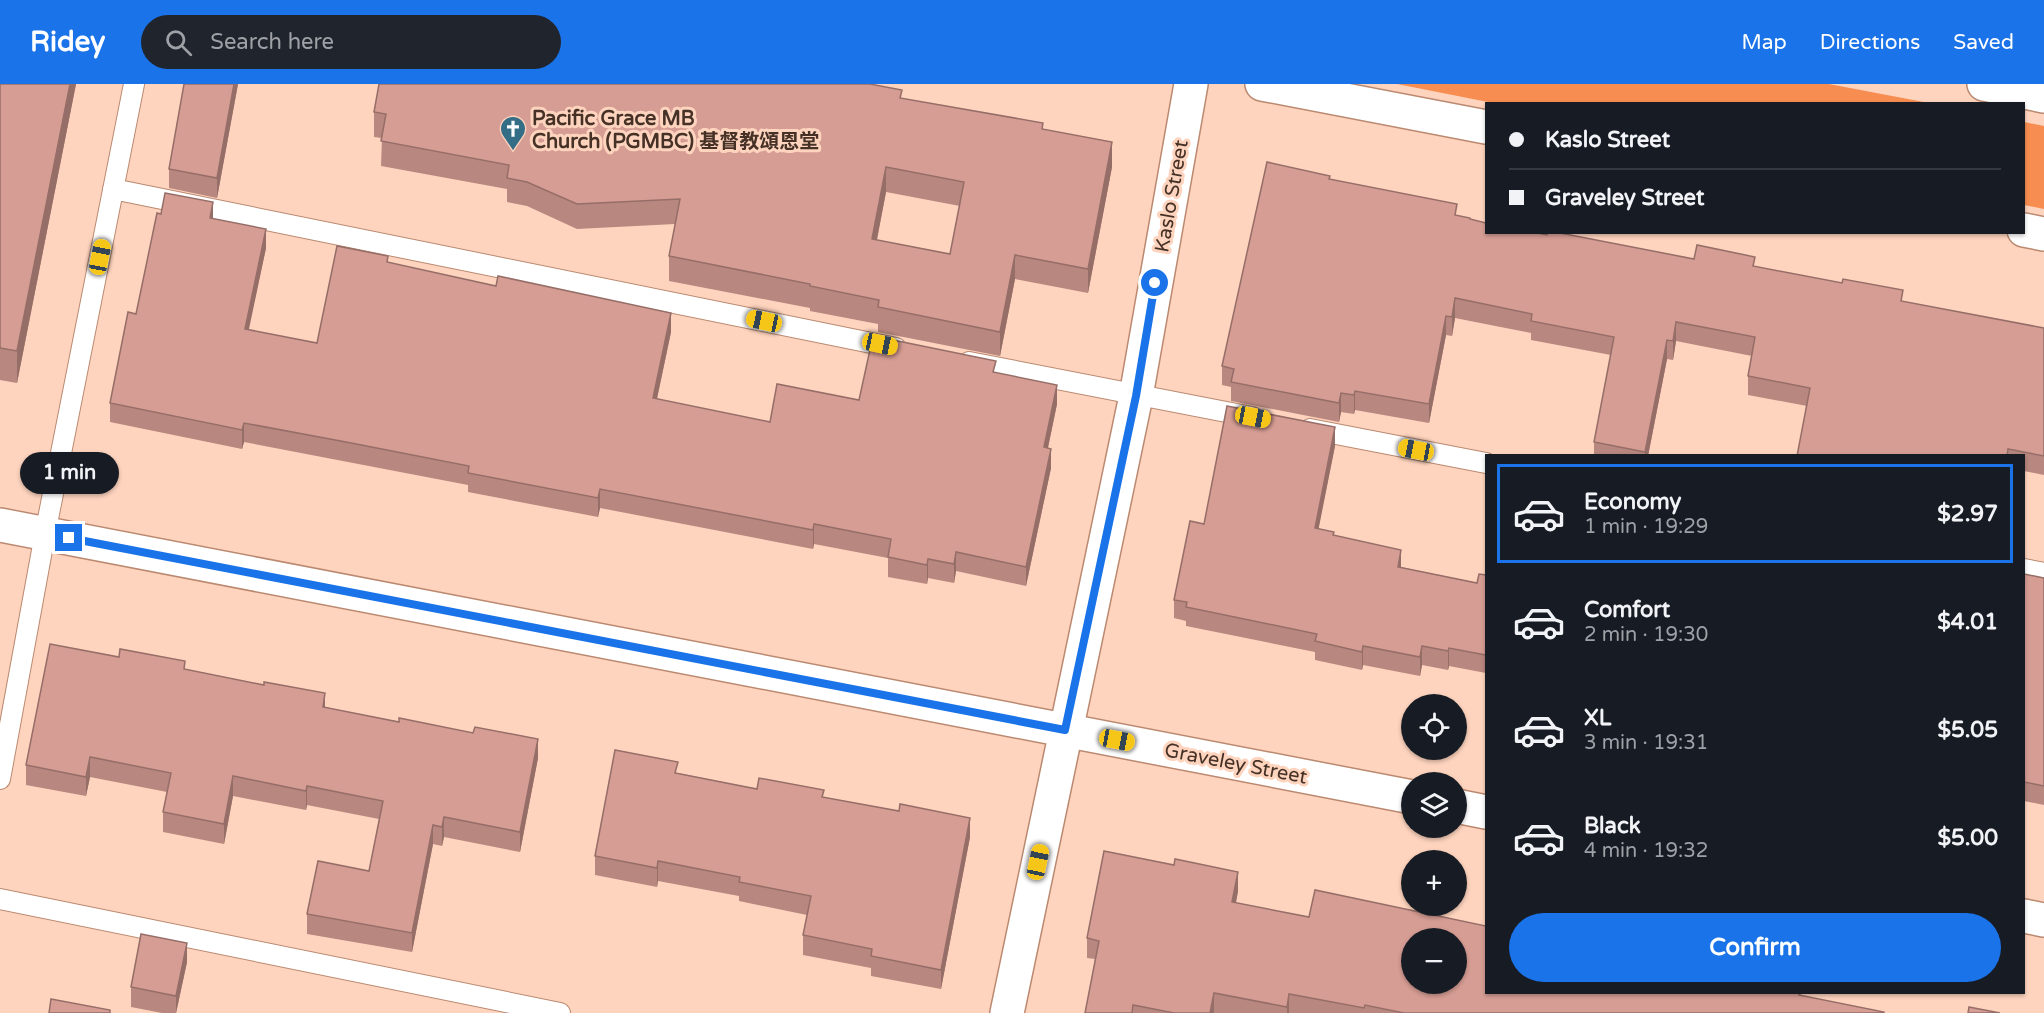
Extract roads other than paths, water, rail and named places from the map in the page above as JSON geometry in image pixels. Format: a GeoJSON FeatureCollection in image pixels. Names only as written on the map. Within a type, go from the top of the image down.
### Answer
{"type":"FeatureCollection","features":[{"type":"Feature","properties":{"kind":"street","name":"Kaslo Street"},"geometry":{"type":"LineString","coordinates":[[1007,1013],[1136,396],[1191,84]]}},
{"type":"Feature","properties":{"kind":"street"},"geometry":{"type":"LineString","coordinates":[[1262,84],[1485,127]]}},
{"type":"Feature","properties":{"kind":"street"},"geometry":{"type":"LineString","coordinates":[[1984,84],[2044,96]]}},
{"type":"Feature","properties":{"kind":"street"},"geometry":{"type":"LineString","coordinates":[[2025,230],[2044,234]]}},
{"type":"Feature","properties":{"kind":"street","name":"Graveley Street"},"geometry":{"type":"LineString","coordinates":[[0,525],[1401,795]]}},
{"type":"Feature","properties":{"kind":"street"},"geometry":{"type":"LineString","coordinates":[[1467,808],[1485,812]]}},
{"type":"Feature","properties":{"kind":"street"},"geometry":{"type":"LineString","coordinates":[[2025,916],[2044,920]]}},
{"type":"Feature","properties":{"kind":"lane"},"geometry":{"type":"LineString","coordinates":[[0,779],[45,534],[134,84]]}},
{"type":"Feature","properties":{"kind":"lane"},"geometry":{"type":"LineString","coordinates":[[113,189],[912,351]]}},
{"type":"Feature","properties":{"kind":"lane"},"geometry":{"type":"LineString","coordinates":[[948,358],[1264,420]]}},
{"type":"Feature","properties":{"kind":"lane"},"geometry":{"type":"LineString","coordinates":[[1288,424],[1485,463]]}},
{"type":"Feature","properties":{"kind":"lane"},"geometry":{"type":"LineString","coordinates":[[2025,569],[2044,573]]}},
{"type":"Feature","properties":{"kind":"lane"},"geometry":{"type":"LineString","coordinates":[[0,899],[560,1013]]}},
{"type":"Feature","properties":{"kind":"place","name":"Pacific Grace MB Church (PGMBC) 基督教頌恩堂"},"geometry":{"type":"Point","coordinates":[513,152]}}]}
